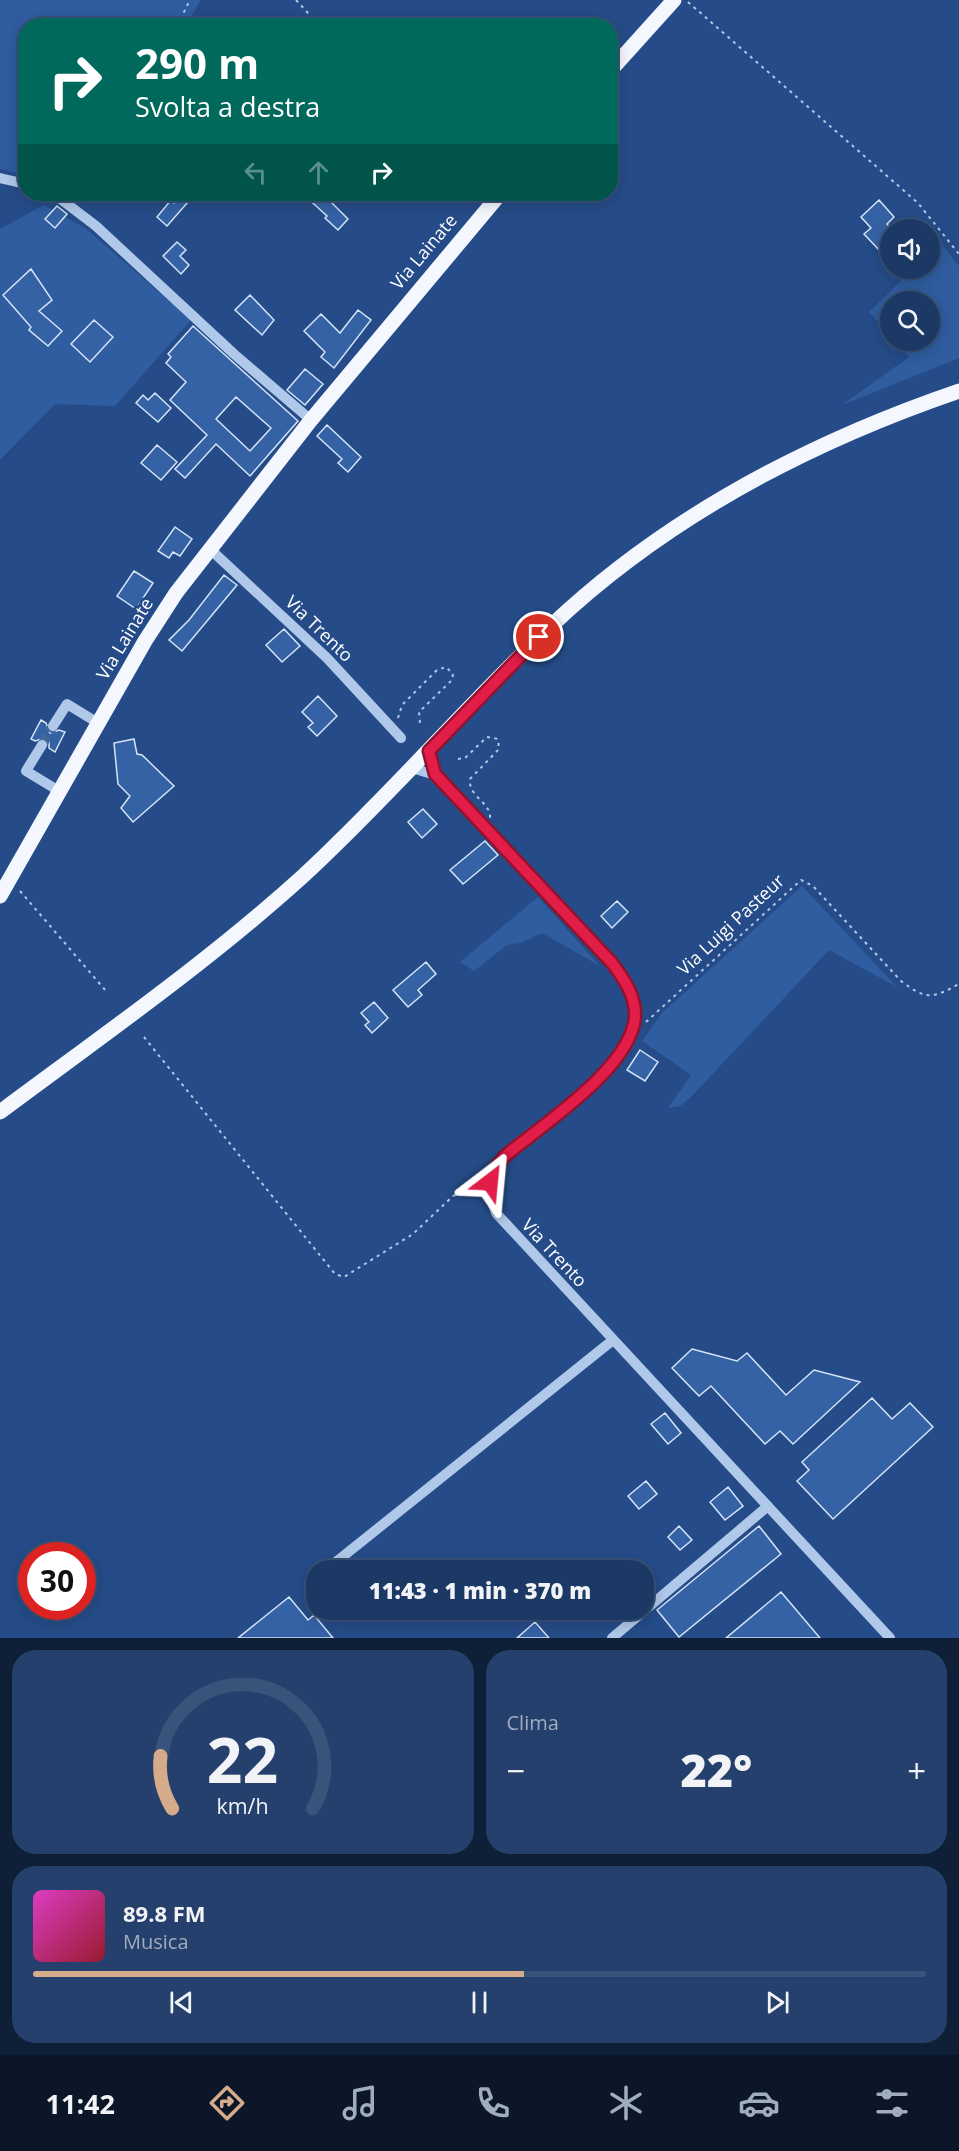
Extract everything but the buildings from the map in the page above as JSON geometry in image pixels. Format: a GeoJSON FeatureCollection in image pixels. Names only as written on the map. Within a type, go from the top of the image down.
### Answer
{"type":"FeatureCollection","features":[{"type":"Feature","properties":{"kind":"main road"},"geometry":{"type":"LineString","coordinates":[[618,62],[674,0]]}},
{"type":"Feature","properties":{"kind":"main road","name":"Via Lainate"},"geometry":{"type":"LineString","coordinates":[[0,896],[151,631],[210,549],[311,420],[494,201]]}},
{"type":"Feature","properties":{"kind":"main road"},"geometry":{"type":"LineString","coordinates":[[0,1112],[254,920],[412,768],[552,624],[609,577],[689,519],[761,476],[838,438],[959,392]]}},
{"type":"Feature","properties":{"kind":"street"},"geometry":{"type":"LineString","coordinates":[[0,178],[18,182]]}},
{"type":"Feature","properties":{"kind":"street"},"geometry":{"type":"LineString","coordinates":[[63,201],[96,226],[234,354],[311,420]]}},
{"type":"Feature","properties":{"kind":"street","name":"Via Trento"},"geometry":{"type":"LineString","coordinates":[[210,549],[327,658],[401,738]]}},
{"type":"Feature","properties":{"kind":"street"},"geometry":{"type":"LineString","coordinates":[[53,726],[67,704],[98,723]]}},
{"type":"Feature","properties":{"kind":"street"},"geometry":{"type":"LineString","coordinates":[[42,745],[26,771],[59,790]]}},
{"type":"Feature","properties":{"kind":"street"},"geometry":{"type":"LineString","coordinates":[[429,751],[435,774],[624,980],[633,998],[635,1016],[632,1033],[622,1052],[605,1070],[505,1156],[492,1175],[490,1194]]}},
{"type":"Feature","properties":{"kind":"street"},"geometry":{"type":"LineString","coordinates":[[412,768],[435,774]]}},
{"type":"Feature","properties":{"kind":"street","name":"Via Trento"},"geometry":{"type":"LineString","coordinates":[[490,1194],[501,1221],[768,1506],[886,1637]]}},
{"type":"Feature","properties":{"kind":"street"},"geometry":{"type":"LineString","coordinates":[[338,1560],[613,1340]]}},
{"type":"Feature","properties":{"kind":"street"},"geometry":{"type":"LineString","coordinates":[[612,1638],[768,1506]]}},
{"type":"Feature","properties":{"kind":"path"},"geometry":{"type":"LineString","coordinates":[[181,18],[190,0]]}},
{"type":"Feature","properties":{"kind":"path"},"geometry":{"type":"LineString","coordinates":[[296,0],[313,18]]}},
{"type":"Feature","properties":{"kind":"path"},"geometry":{"type":"LineString","coordinates":[[686,0],[918,203],[959,254]]}},
{"type":"Feature","properties":{"kind":"path"},"geometry":{"type":"LineString","coordinates":[[390,726],[398,718],[402,705],[437,670],[446,667],[453,674],[452,680],[419,712],[420,723]]}},
{"type":"Feature","properties":{"kind":"path"},"geometry":{"type":"LineString","coordinates":[[458,759],[465,758],[487,737],[498,739],[499,749],[470,779],[471,790],[490,814],[483,825]]}},
{"type":"Feature","properties":{"kind":"path"},"geometry":{"type":"LineString","coordinates":[[9,879],[106,991]]}},
{"type":"Feature","properties":{"kind":"path","name":"Via Luigi Pasteur"},"geometry":{"type":"LineString","coordinates":[[632,1033],[801,880],[813,886],[901,981],[913,990],[936,997],[959,984]]}},
{"type":"Feature","properties":{"kind":"path"},"geometry":{"type":"LineString","coordinates":[[144,1037],[335,1274],[344,1277],[404,1240],[453,1196],[465,1192],[490,1194]]}},
{"type":"Feature","properties":{"kind":"shaded area"},"geometry":{"type":"Polygon","coordinates":[[[0,0],[201,0],[190,18],[18,18],[18,173],[0,169],[0,0]]]}},
{"type":"Feature","properties":{"kind":"shaded area"},"geometry":{"type":"Polygon","coordinates":[[[44,205],[85,228],[191,320],[115,406],[55,404],[0,460],[0,229],[44,205]]]}},
{"type":"Feature","properties":{"kind":"shaded area"},"geometry":{"type":"Polygon","coordinates":[[[940,242],[959,266],[959,358],[842,405],[909,357],[904,351],[940,351],[940,291],[890,291],[903,279],[940,279],[940,242]]]}},
{"type":"Feature","properties":{"kind":"shaded area"},"geometry":{"type":"Polygon","coordinates":[[[880,301],[880,324],[869,312],[880,301]]]}},
{"type":"Feature","properties":{"kind":"shaded area"},"geometry":{"type":"Polygon","coordinates":[[[802,886],[897,987],[829,950],[690,1098],[680,1106],[668,1108],[691,1075],[642,1041],[662,1013],[802,886]]]}},
{"type":"Feature","properties":{"kind":"shaded area"},"geometry":{"type":"Polygon","coordinates":[[[538,897],[600,966],[542,933],[521,943],[507,945],[474,971],[460,962],[538,897]]]}},
{"type":"Feature","properties":{"kind":"tunnel"},"geometry":{"type":"LineString","coordinates":[[42,745],[53,726]]}},
{"type":"Feature","properties":{"kind":"route"},"geometry":{"type":"LineString","coordinates":[[490,1182],[496,1167],[505,1156],[584,1091],[622,1052],[632,1033],[635,1016],[633,998],[612,963],[435,774],[429,751],[539,637]]}}]}
